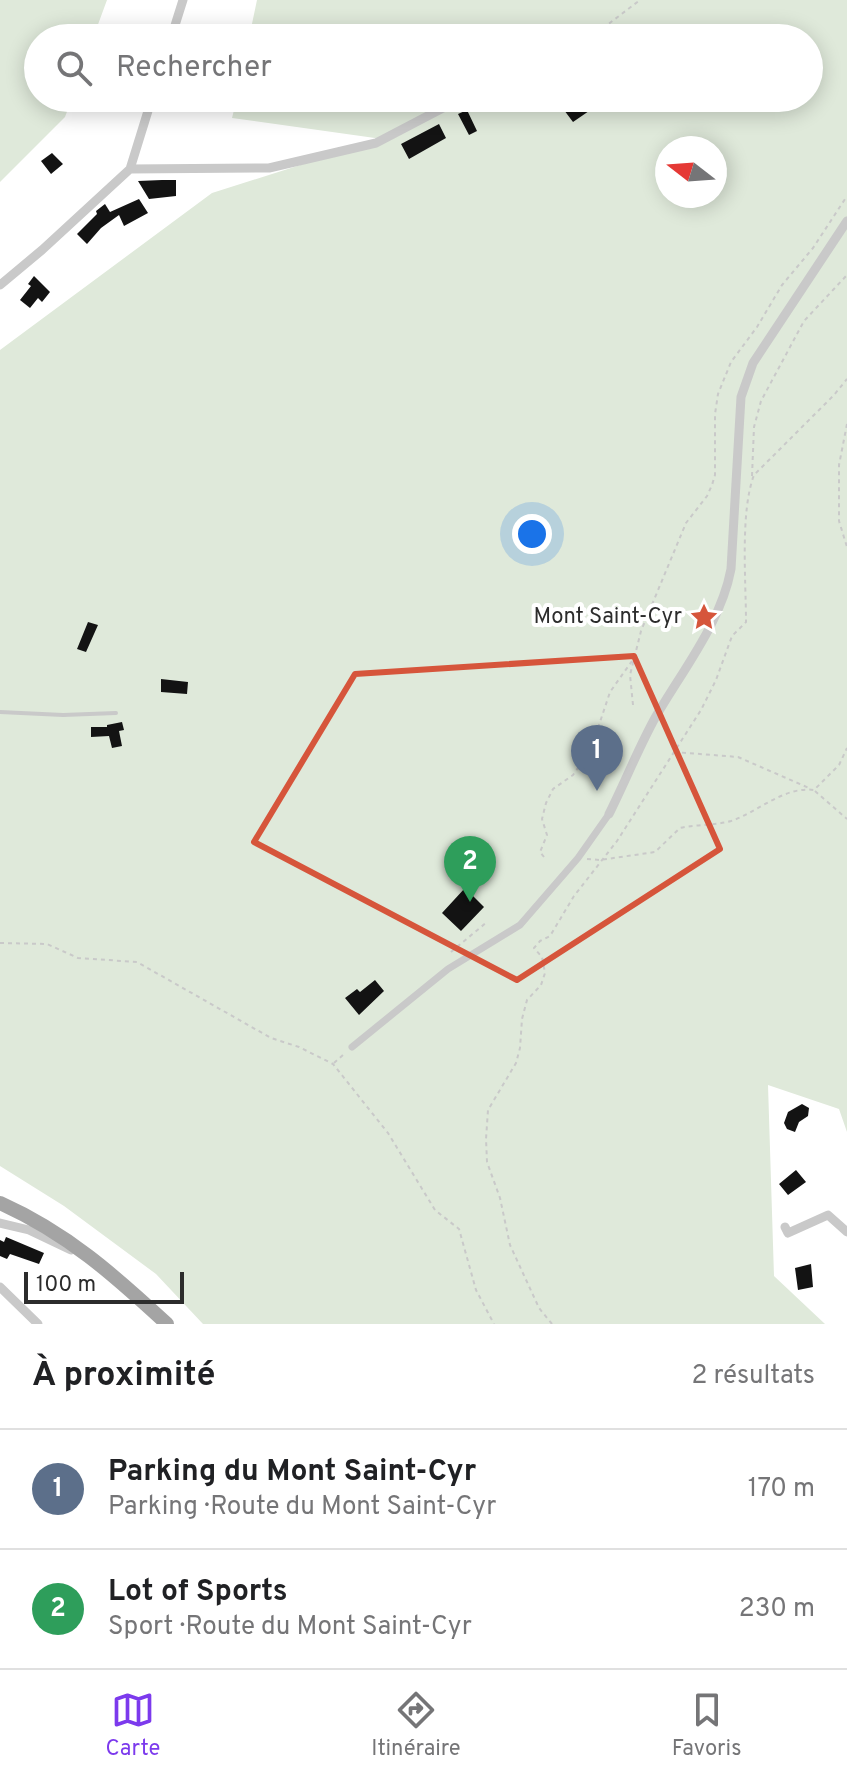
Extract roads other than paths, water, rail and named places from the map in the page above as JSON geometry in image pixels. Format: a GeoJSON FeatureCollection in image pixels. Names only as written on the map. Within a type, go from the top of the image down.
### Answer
{"type":"FeatureCollection","features":[{"type":"Feature","properties":{"kind":"main road"},"geometry":{"type":"LineString","coordinates":[[0,1203],[53,1229],[88,1254],[167,1324]]}},
{"type":"Feature","properties":{"kind":"street"},"geometry":{"type":"LineString","coordinates":[[175,24],[183,0]]}},
{"type":"Feature","properties":{"kind":"street"},"geometry":{"type":"LineString","coordinates":[[0,285],[130,169],[148,112]]}},
{"type":"Feature","properties":{"kind":"street"},"geometry":{"type":"LineString","coordinates":[[130,169],[269,168],[376,143],[435,112]]}},
{"type":"Feature","properties":{"kind":"street"},"geometry":{"type":"LineString","coordinates":[[352,1047],[448,969],[520,925],[578,858],[609,814],[654,720],[718,611],[727,587],[731,569],[740,411],[746,380],[753,363],[847,221]]}},
{"type":"Feature","properties":{"kind":"street"},"geometry":{"type":"LineString","coordinates":[[785,1227],[788,1233],[828,1215],[847,1232]]}},
{"type":"Feature","properties":{"kind":"street"},"geometry":{"type":"LineString","coordinates":[[0,1223],[29,1230],[78,1253],[88,1254]]}},
{"type":"Feature","properties":{"kind":"street"},"geometry":{"type":"LineString","coordinates":[[0,1287],[38,1324]]}},
{"type":"Feature","properties":{"kind":"lane"},"geometry":{"type":"LineString","coordinates":[[0,712],[63,715],[116,713]]}},
{"type":"Feature","properties":{"kind":"place","name":"Mont Saint-Cyr"},"geometry":{"type":"Point","coordinates":[704,617]}},
{"type":"Feature","properties":{"kind":"place","name":"Parking du Mont Saint-Cyr"},"geometry":{"type":"Point","coordinates":[597,791]}},
{"type":"Feature","properties":{"kind":"place","name":"Lot of Sports"},"geometry":{"type":"Point","coordinates":[470,902]}}]}
